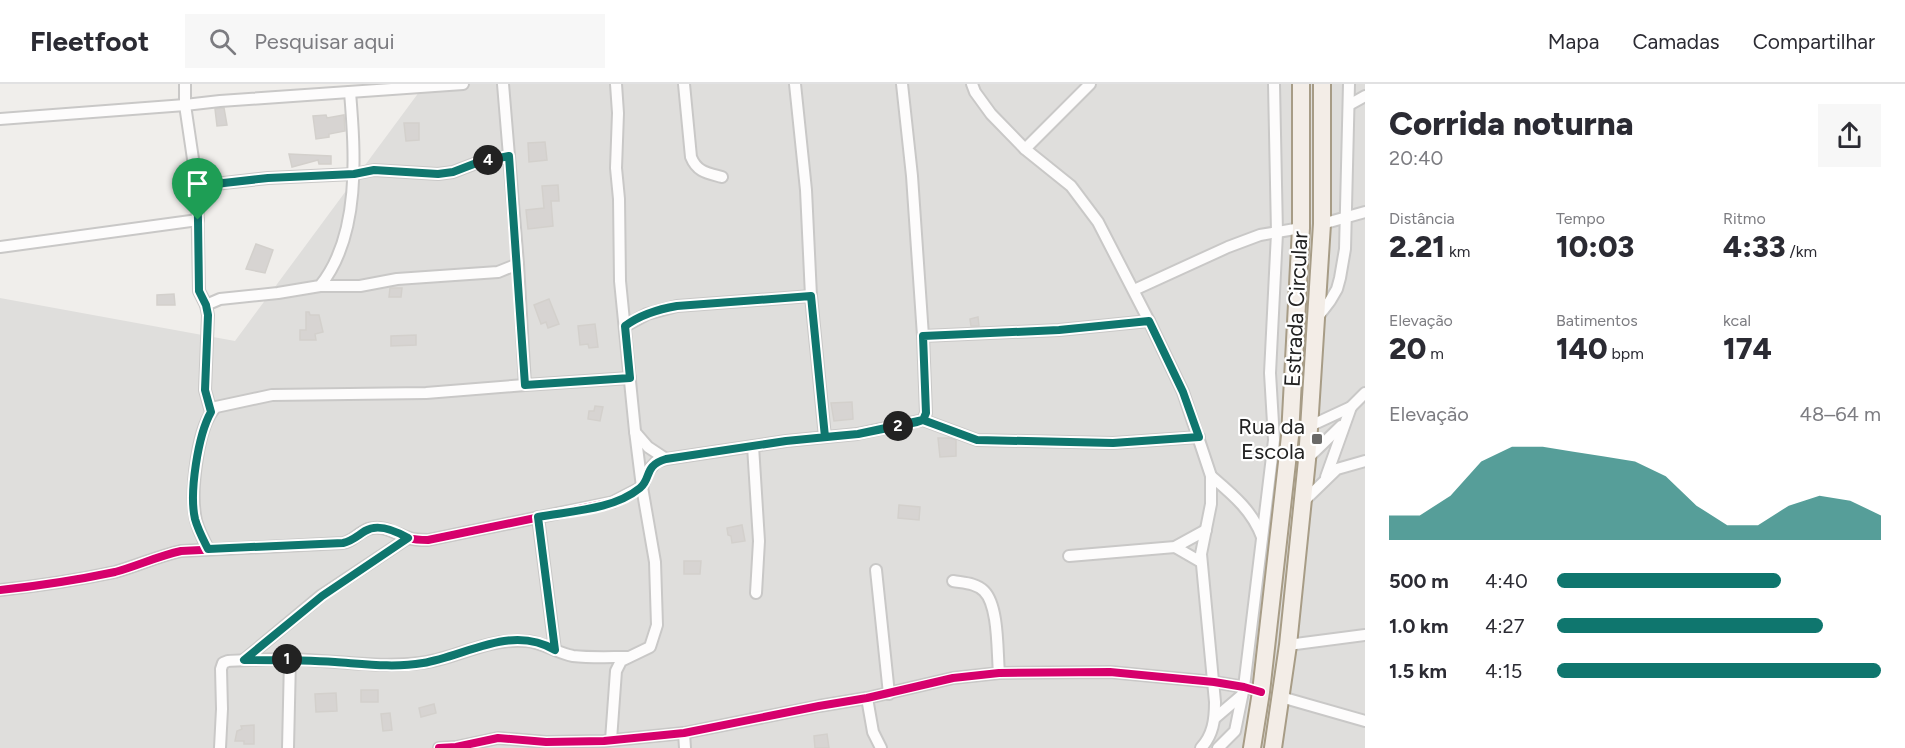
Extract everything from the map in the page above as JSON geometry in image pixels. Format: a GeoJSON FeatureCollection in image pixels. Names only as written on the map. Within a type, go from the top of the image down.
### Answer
{"type":"FeatureCollection","features":[{"type":"Feature","properties":{"kind":"main road","name":"Estrada Circular"},"geometry":{"type":"LineString","coordinates":[[1252,748],[1261,692],[1290,436],[1301,228],[1301,84]]}},
{"type":"Feature","properties":{"kind":"main road","name":"Estrada Circular"},"geometry":{"type":"LineString","coordinates":[[1273,748],[1288,645],[1310,426],[1322,224],[1322,84]]}},
{"type":"Feature","properties":{"kind":"street"},"geometry":{"type":"LineString","coordinates":[[185,84],[185,105],[197,186],[199,291],[208,315],[205,390],[211,412]]}},
{"type":"Feature","properties":{"kind":"street"},"geometry":{"type":"LineString","coordinates":[[0,119],[463,84]]}},
{"type":"Feature","properties":{"kind":"street"},"geometry":{"type":"LineString","coordinates":[[503,84],[518,264],[525,385]]}},
{"type":"Feature","properties":{"kind":"street"},"geometry":{"type":"LineString","coordinates":[[213,748],[220,743],[221,669],[223,663],[228,661],[290,659],[359,663],[421,663],[445,658],[477,646],[505,641],[545,644],[571,656],[627,657],[640,654],[650,647],[657,625],[655,562],[635,431],[620,281],[616,84]]}},
{"type":"Feature","properties":{"kind":"street"},"geometry":{"type":"LineString","coordinates":[[684,84],[691,157],[694,165],[699,171],[722,177]]}},
{"type":"Feature","properties":{"kind":"street"},"geometry":{"type":"LineString","coordinates":[[795,84],[806,190],[811,296],[825,437]]}},
{"type":"Feature","properties":{"kind":"street"},"geometry":{"type":"LineString","coordinates":[[902,84],[912,176],[923,336],[926,413],[923,420]]}},
{"type":"Feature","properties":{"kind":"street"},"geometry":{"type":"LineString","coordinates":[[972,84],[991,114],[1025,148],[1071,186],[1098,222],[1183,392],[1199,437],[1211,476],[1211,504],[1201,554],[1214,682],[1215,718],[1209,740],[1201,748]]}},
{"type":"Feature","properties":{"kind":"street"},"geometry":{"type":"LineString","coordinates":[[1025,148],[1090,84]]}},
{"type":"Feature","properties":{"kind":"street"},"geometry":{"type":"LineString","coordinates":[[1218,748],[1235,731],[1243,691],[1274,440],[1270,373],[1277,233],[1274,84]]}},
{"type":"Feature","properties":{"kind":"street"},"geometry":{"type":"LineString","coordinates":[[1317,319],[1330,301],[1341,278],[1347,217],[1349,86],[1365,95],[1349,105]]}},
{"type":"Feature","properties":{"kind":"street"},"geometry":{"type":"LineString","coordinates":[[320,286],[337,260],[343,242],[354,174],[350,92]]}},
{"type":"Feature","properties":{"kind":"street"},"geometry":{"type":"LineString","coordinates":[[197,186],[268,178],[354,174],[374,170],[438,174],[509,156]]}},
{"type":"Feature","properties":{"kind":"street"},"geometry":{"type":"LineString","coordinates":[[1322,224],[1365,212]]}},
{"type":"Feature","properties":{"kind":"street"},"geometry":{"type":"LineString","coordinates":[[0,247],[198,220]]}},
{"type":"Feature","properties":{"kind":"street"},"geometry":{"type":"LineString","coordinates":[[1134,290],[1218,251],[1260,235],[1301,228]]}},
{"type":"Feature","properties":{"kind":"street"},"geometry":{"type":"LineString","coordinates":[[206,305],[220,299],[320,286],[360,286],[397,279],[498,272],[518,264]]}},
{"type":"Feature","properties":{"kind":"street"},"geometry":{"type":"LineString","coordinates":[[625,326],[640,317],[677,306],[811,296]]}},
{"type":"Feature","properties":{"kind":"street"},"geometry":{"type":"LineString","coordinates":[[923,336],[1059,330],[1149,321]]}},
{"type":"Feature","properties":{"kind":"street"},"geometry":{"type":"LineString","coordinates":[[208,549],[198,530],[194,501],[200,446],[207,419],[216,407],[273,395],[426,393],[630,378]]}},
{"type":"Feature","properties":{"kind":"street"},"geometry":{"type":"LineString","coordinates":[[1310,426],[1351,407],[1365,393]]}},
{"type":"Feature","properties":{"kind":"street"},"geometry":{"type":"LineString","coordinates":[[1326,477],[1351,407]]}},
{"type":"Feature","properties":{"kind":"street"},"geometry":{"type":"LineString","coordinates":[[0,590],[116,572],[166,554],[208,549],[350,542],[368,529],[395,530],[408,538],[428,540],[613,502],[642,487],[648,471],[656,462],[666,459],[858,434],[923,420],[977,440],[1113,443],[1199,437]]}},
{"type":"Feature","properties":{"kind":"street"},"geometry":{"type":"LineString","coordinates":[[1307,460],[1344,423]]}},
{"type":"Feature","properties":{"kind":"street"},"geometry":{"type":"LineString","coordinates":[[635,431],[648,447],[666,459]]}},
{"type":"Feature","properties":{"kind":"street"},"geometry":{"type":"LineString","coordinates":[[753,446],[759,541],[756,593]]}},
{"type":"Feature","properties":{"kind":"street"},"geometry":{"type":"LineString","coordinates":[[1304,501],[1326,477],[1337,469],[1365,461]]}},
{"type":"Feature","properties":{"kind":"street"},"geometry":{"type":"LineString","coordinates":[[1211,476],[1248,510],[1263,540]]}},
{"type":"Feature","properties":{"kind":"street"},"geometry":{"type":"LineString","coordinates":[[538,517],[555,650]]}},
{"type":"Feature","properties":{"kind":"street"},"geometry":{"type":"LineString","coordinates":[[1069,556],[1175,546],[1206,530]]}},
{"type":"Feature","properties":{"kind":"street"},"geometry":{"type":"LineString","coordinates":[[244,660],[322,596],[408,538]]}},
{"type":"Feature","properties":{"kind":"street"},"geometry":{"type":"LineString","coordinates":[[1175,546],[1202,562]]}},
{"type":"Feature","properties":{"kind":"street"},"geometry":{"type":"LineString","coordinates":[[876,570],[889,694]]}},
{"type":"Feature","properties":{"kind":"street"},"geometry":{"type":"LineString","coordinates":[[953,581],[974,584],[983,590],[989,599],[993,611],[999,673]]}},
{"type":"Feature","properties":{"kind":"street"},"geometry":{"type":"LineString","coordinates":[[1288,645],[1365,635]]}},
{"type":"Feature","properties":{"kind":"street"},"geometry":{"type":"LineString","coordinates":[[606,743],[616,671],[621,661],[627,657]]}},
{"type":"Feature","properties":{"kind":"street"},"geometry":{"type":"LineString","coordinates":[[288,748],[290,659]]}},
{"type":"Feature","properties":{"kind":"street"},"geometry":{"type":"LineString","coordinates":[[440,748],[476,745],[498,738],[606,743],[684,733],[819,705],[889,694],[953,678],[999,673],[1110,672],[1214,682],[1243,691],[1261,692]]}},
{"type":"Feature","properties":{"kind":"street"},"geometry":{"type":"LineString","coordinates":[[1215,718],[1243,691]]}},
{"type":"Feature","properties":{"kind":"street"},"geometry":{"type":"LineString","coordinates":[[1281,697],[1365,721]]}},
{"type":"Feature","properties":{"kind":"street"},"geometry":{"type":"LineString","coordinates":[[867,698],[873,732],[881,748]]}},
{"type":"Feature","properties":{"kind":"street"},"geometry":{"type":"LineString","coordinates":[[684,733],[685,748]]}},
{"type":"Feature","properties":{"kind":"shaded area"},"geometry":{"type":"Polygon","coordinates":[[[425,84],[1365,84],[1365,748],[0,748],[0,298],[235,341],[425,84]]]}},
{"type":"Feature","properties":{"kind":"building"},"geometry":{"type":"Polygon","coordinates":[[[224,108],[227,125],[217,126],[215,109],[224,108]]]}},
{"type":"Feature","properties":{"kind":"building"},"geometry":{"type":"Polygon","coordinates":[[[326,115],[327,118],[344,115],[345,131],[316,139],[313,116],[326,115]]]}},
{"type":"Feature","properties":{"kind":"building"},"geometry":{"type":"Polygon","coordinates":[[[404,123],[419,123],[419,140],[406,141],[404,123]]]}},
{"type":"Feature","properties":{"kind":"building"},"geometry":{"type":"Polygon","coordinates":[[[545,142],[547,160],[529,162],[528,143],[545,142]]]}},
{"type":"Feature","properties":{"kind":"building"},"geometry":{"type":"Polygon","coordinates":[[[289,154],[331,156],[331,164],[319,164],[318,160],[292,167],[289,154]]]}},
{"type":"Feature","properties":{"kind":"building"},"geometry":{"type":"Polygon","coordinates":[[[558,185],[559,201],[551,201],[553,226],[528,229],[526,210],[544,208],[542,186],[558,185]]]}},
{"type":"Feature","properties":{"kind":"building"},"geometry":{"type":"Polygon","coordinates":[[[256,244],[273,250],[265,273],[246,269],[256,244]]]}},
{"type":"Feature","properties":{"kind":"building"},"geometry":{"type":"Polygon","coordinates":[[[390,288],[402,288],[401,297],[389,297],[390,288]]]}},
{"type":"Feature","properties":{"kind":"building"},"geometry":{"type":"Polygon","coordinates":[[[174,294],[175,305],[157,305],[157,295],[174,294]]]}},
{"type":"Feature","properties":{"kind":"building"},"geometry":{"type":"Polygon","coordinates":[[[549,299],[559,324],[548,328],[546,322],[541,324],[534,305],[549,299]]]}},
{"type":"Feature","properties":{"kind":"building"},"geometry":{"type":"Polygon","coordinates":[[[306,312],[310,315],[319,315],[323,332],[315,334],[316,340],[300,340],[300,330],[306,330],[306,312]]]}},
{"type":"Feature","properties":{"kind":"building"},"geometry":{"type":"Polygon","coordinates":[[[978,317],[979,326],[971,326],[970,319],[978,317]]]}},
{"type":"Feature","properties":{"kind":"building"},"geometry":{"type":"Polygon","coordinates":[[[595,324],[598,347],[589,348],[588,344],[580,345],[578,326],[595,324]]]}},
{"type":"Feature","properties":{"kind":"building"},"geometry":{"type":"Polygon","coordinates":[[[416,335],[416,345],[391,346],[391,336],[416,335]]]}},
{"type":"Feature","properties":{"kind":"building"},"geometry":{"type":"Polygon","coordinates":[[[852,402],[853,419],[834,421],[831,403],[852,402]]]}},
{"type":"Feature","properties":{"kind":"building"},"geometry":{"type":"Polygon","coordinates":[[[595,406],[603,407],[600,421],[588,419],[589,411],[594,411],[595,406]]]}},
{"type":"Feature","properties":{"kind":"building"},"geometry":{"type":"Polygon","coordinates":[[[938,438],[956,440],[956,456],[940,457],[938,438]]]}},
{"type":"Feature","properties":{"kind":"building"},"geometry":{"type":"Polygon","coordinates":[[[899,505],[920,507],[919,520],[898,518],[899,505]]]}},
{"type":"Feature","properties":{"kind":"building"},"geometry":{"type":"Polygon","coordinates":[[[742,525],[745,541],[732,543],[727,528],[742,525]]]}},
{"type":"Feature","properties":{"kind":"building"},"geometry":{"type":"Polygon","coordinates":[[[684,561],[701,561],[700,574],[684,574],[684,561]]]}},
{"type":"Feature","properties":{"kind":"building"},"geometry":{"type":"Polygon","coordinates":[[[361,690],[378,690],[378,702],[361,702],[361,690]]]}},
{"type":"Feature","properties":{"kind":"building"},"geometry":{"type":"Polygon","coordinates":[[[336,693],[337,711],[316,712],[315,694],[336,693]]]}},
{"type":"Feature","properties":{"kind":"building"},"geometry":{"type":"Polygon","coordinates":[[[434,704],[436,713],[421,717],[419,708],[434,704]]]}},
{"type":"Feature","properties":{"kind":"building"},"geometry":{"type":"Polygon","coordinates":[[[390,713],[392,730],[383,731],[381,714],[390,713]]]}},
{"type":"Feature","properties":{"kind":"building"},"geometry":{"type":"Polygon","coordinates":[[[254,725],[254,744],[235,741],[237,731],[242,729],[241,726],[254,725]]]}},
{"type":"Feature","properties":{"kind":"building"},"geometry":{"type":"Polygon","coordinates":[[[827,734],[829,748],[815,748],[814,736],[827,734]]]}},
{"type":"Feature","properties":{"kind":"cycle path"},"geometry":{"type":"LineString","coordinates":[[0,590],[115,572],[181,551],[343,543],[374,528],[384,529],[411,539],[428,540],[613,502],[642,487],[648,471],[656,462],[666,459],[786,441],[857,434],[923,420],[977,440],[1113,443],[1199,437]]}},
{"type":"Feature","properties":{"kind":"cycle path"},"geometry":{"type":"LineString","coordinates":[[439,748],[456,747],[498,738],[546,742],[604,741],[684,733],[867,698],[953,678],[999,673],[1110,672],[1214,682],[1261,692]]}},
{"type":"Feature","properties":{"kind":"place","name":"Rua da Escola"},"geometry":{"type":"Point","coordinates":[1317,439]}},
{"type":"Feature","properties":{"kind":"route"},"geometry":{"type":"LineString","coordinates":[[198,220],[197,186],[268,178],[354,174],[374,170],[438,174],[509,156],[525,385],[630,378],[625,326],[633,320],[663,309],[751,299],[811,296],[825,437],[858,434],[917,422],[923,420],[926,413],[923,336],[1059,330],[1149,321],[1183,392],[1199,437],[1113,443],[977,440],[923,420],[858,434],[786,441],[666,459],[656,462],[648,471],[642,487],[613,502],[538,517],[555,650],[545,644],[505,641],[477,646],[445,658],[400,665],[290,659],[244,660],[322,596],[408,538],[395,530],[378,528],[368,529],[350,542],[343,543],[208,549],[198,530],[194,501],[200,446],[211,412],[205,390],[208,315],[199,291],[198,220]]}}]}
